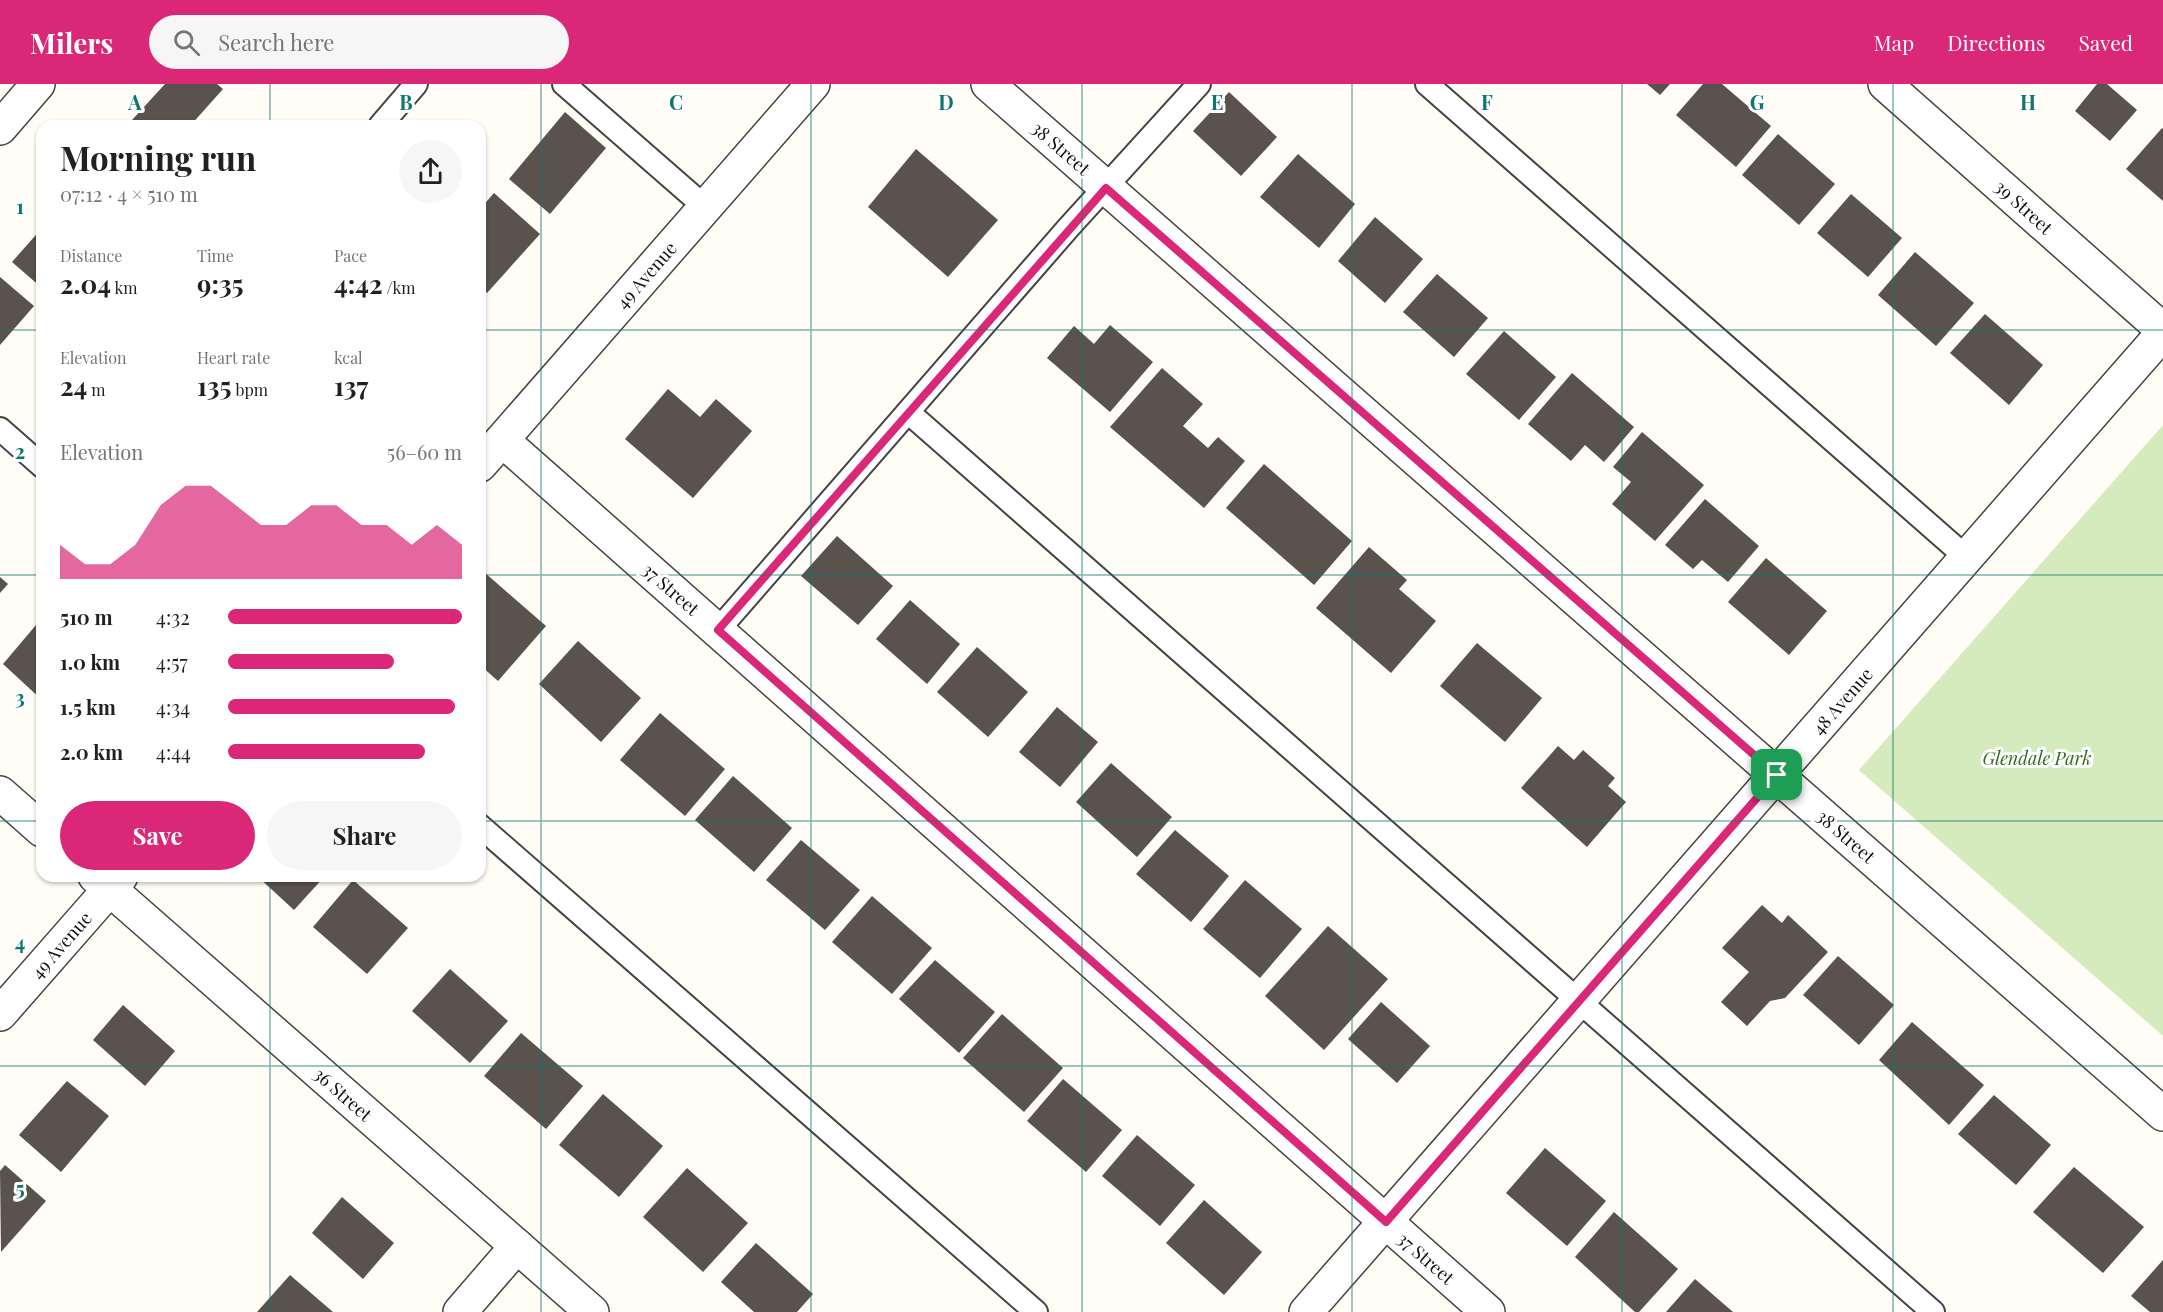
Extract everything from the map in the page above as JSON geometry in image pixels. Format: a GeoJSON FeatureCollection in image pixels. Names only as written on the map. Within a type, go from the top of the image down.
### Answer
{"type":"FeatureCollection","features":[{"type":"Feature","properties":{"kind":"street"},"geometry":{"type":"LineString","coordinates":[[0,128],[38,84]]}},
{"type":"Feature","properties":{"kind":"street","name":"49 Avenue"},"geometry":{"type":"LineString","coordinates":[[486,458],[813,84]]}},
{"type":"Feature","properties":{"kind":"street","name":"38 Street"},"geometry":{"type":"LineString","coordinates":[[988,84],[2163,1114]]}},
{"type":"Feature","properties":{"kind":"street","name":"39 Street"},"geometry":{"type":"LineString","coordinates":[[1885,84],[2163,331]]}},
{"type":"Feature","properties":{"kind":"street","name":"48 Avenue"},"geometry":{"type":"LineString","coordinates":[[1306,1312],[2163,331]]}},
{"type":"Feature","properties":{"kind":"street","name":"37 Street"},"geometry":{"type":"LineString","coordinates":[[502,440],[1488,1312]]}},
{"type":"Feature","properties":{"kind":"street"},"geometry":{"type":"LineString","coordinates":[[0,793],[36,825]]}},
{"type":"Feature","properties":{"kind":"street","name":"49 Avenue"},"geometry":{"type":"LineString","coordinates":[[0,1014],[106,882]]}},
{"type":"Feature","properties":{"kind":"street","name":"36 Street"},"geometry":{"type":"LineString","coordinates":[[110,882],[592,1312]]}},
{"type":"Feature","properties":{"kind":"street"},"geometry":{"type":"LineString","coordinates":[[460,1312],[517,1246]]}},
{"type":"Feature","properties":{"kind":"lane"},"geometry":{"type":"LineString","coordinates":[[385,120],[416,84]]}},
{"type":"Feature","properties":{"kind":"lane"},"geometry":{"type":"LineString","coordinates":[[564,84],[705,207]]}},
{"type":"Feature","properties":{"kind":"lane"},"geometry":{"type":"LineString","coordinates":[[718,630],[1199,84]]}},
{"type":"Feature","properties":{"kind":"lane"},"geometry":{"type":"LineString","coordinates":[[1427,84],[1967,558]]}},
{"type":"Feature","properties":{"kind":"lane"},"geometry":{"type":"LineString","coordinates":[[908,412],[1933,1312]]}},
{"type":"Feature","properties":{"kind":"lane"},"geometry":{"type":"LineString","coordinates":[[0,429],[36,461]]}},
{"type":"Feature","properties":{"kind":"lane"},"geometry":{"type":"LineString","coordinates":[[486,831],[1036,1312]]}},
{"type":"Feature","properties":{"kind":"green space","name":"Glendale Park"},"geometry":{"type":"Polygon","coordinates":[[[2163,425],[2163,1036],[1859,770],[2163,425]]]}},
{"type":"Feature","properties":{"kind":"building"},"geometry":{"type":"Polygon","coordinates":[[[165,84],[217,84],[223,89],[195,120],[132,120],[165,84]]]}},
{"type":"Feature","properties":{"kind":"building"},"geometry":{"type":"Polygon","coordinates":[[[1647,84],[1670,84],[1660,95],[1647,84]]]}},
{"type":"Feature","properties":{"kind":"building"},"geometry":{"type":"Polygon","coordinates":[[[1703,84],[1722,84],[1771,126],[1736,167],[1676,115],[1703,84]]]}},
{"type":"Feature","properties":{"kind":"building"},"geometry":{"type":"Polygon","coordinates":[[[2097,84],[2107,84],[2137,110],[2110,141],[2075,111],[2097,84]]]}},
{"type":"Feature","properties":{"kind":"building"},"geometry":{"type":"Polygon","coordinates":[[[1229,92],[1277,137],[1241,176],[1193,131],[1229,92]]]}},
{"type":"Feature","properties":{"kind":"building"},"geometry":{"type":"Polygon","coordinates":[[[565,112],[606,148],[550,214],[509,179],[565,112]]]}},
{"type":"Feature","properties":{"kind":"building"},"geometry":{"type":"Polygon","coordinates":[[[2163,129],[2163,201],[2126,169],[2163,129]]]}},
{"type":"Feature","properties":{"kind":"building"},"geometry":{"type":"Polygon","coordinates":[[[1778,134],[1835,184],[1799,225],[1742,175],[1778,134]]]}},
{"type":"Feature","properties":{"kind":"building"},"geometry":{"type":"Polygon","coordinates":[[[916,149],[998,220],[948,277],[868,207],[916,149]]]}},
{"type":"Feature","properties":{"kind":"building"},"geometry":{"type":"Polygon","coordinates":[[[1298,154],[1355,204],[1319,248],[1260,197],[1298,154]]]}},
{"type":"Feature","properties":{"kind":"building"},"geometry":{"type":"Polygon","coordinates":[[[494,193],[540,234],[487,293],[486,292],[486,202],[494,193]]]}},
{"type":"Feature","properties":{"kind":"building"},"geometry":{"type":"Polygon","coordinates":[[[1851,194],[1902,238],[1868,277],[1817,233],[1851,194]]]}},
{"type":"Feature","properties":{"kind":"building"},"geometry":{"type":"Polygon","coordinates":[[[1375,217],[1423,259],[1385,303],[1338,261],[1375,217]]]}},
{"type":"Feature","properties":{"kind":"building"},"geometry":{"type":"Polygon","coordinates":[[[36,235],[36,283],[12,262],[36,235]]]}},
{"type":"Feature","properties":{"kind":"building"},"geometry":{"type":"Polygon","coordinates":[[[1915,252],[1974,303],[1936,346],[1878,295],[1915,252]]]}},
{"type":"Feature","properties":{"kind":"building"},"geometry":{"type":"Polygon","coordinates":[[[1437,274],[1488,318],[1454,357],[1403,312],[1437,274]]]}},
{"type":"Feature","properties":{"kind":"building"},"geometry":{"type":"Polygon","coordinates":[[[0,277],[34,306],[0,345],[0,277]]]}},
{"type":"Feature","properties":{"kind":"building"},"geometry":{"type":"Polygon","coordinates":[[[1985,314],[2043,365],[2009,405],[1950,353],[1985,314]]]}},
{"type":"Feature","properties":{"kind":"building"},"geometry":{"type":"Polygon","coordinates":[[[1110,325],[1153,362],[1110,412],[1047,358],[1074,326],[1094,344],[1110,325]]]}},
{"type":"Feature","properties":{"kind":"building"},"geometry":{"type":"Polygon","coordinates":[[[1504,331],[1556,377],[1519,420],[1466,374],[1504,331]]]}},
{"type":"Feature","properties":{"kind":"building"},"geometry":{"type":"Polygon","coordinates":[[[1162,368],[1203,404],[1183,426],[1208,448],[1218,437],[1245,461],[1204,508],[1110,427],[1162,368]]]}},
{"type":"Feature","properties":{"kind":"building"},"geometry":{"type":"Polygon","coordinates":[[[1572,373],[1634,427],[1604,462],[1585,445],[1571,461],[1528,424],[1572,373]]]}},
{"type":"Feature","properties":{"kind":"building"},"geometry":{"type":"Polygon","coordinates":[[[668,389],[700,417],[716,399],[752,431],[693,498],[625,439],[668,389]]]}},
{"type":"Feature","properties":{"kind":"building"},"geometry":{"type":"Polygon","coordinates":[[[1642,432],[1704,485],[1655,541],[1612,504],[1631,482],[1613,467],[1642,432]]]}},
{"type":"Feature","properties":{"kind":"building"},"geometry":{"type":"Polygon","coordinates":[[[1264,464],[1352,541],[1314,585],[1226,508],[1264,464]]]}},
{"type":"Feature","properties":{"kind":"building"},"geometry":{"type":"Polygon","coordinates":[[[1705,499],[1759,546],[1728,582],[1702,560],[1693,569],[1665,545],[1705,499]]]}},
{"type":"Feature","properties":{"kind":"building"},"geometry":{"type":"Polygon","coordinates":[[[837,536],[893,586],[858,625],[801,576],[837,536]]]}},
{"type":"Feature","properties":{"kind":"building"},"geometry":{"type":"Polygon","coordinates":[[[1369,547],[1407,580],[1399,589],[1436,621],[1391,673],[1316,608],[1369,547]]]}},
{"type":"Feature","properties":{"kind":"building"},"geometry":{"type":"Polygon","coordinates":[[[1766,558],[1827,611],[1789,655],[1728,602],[1766,558]]]}},
{"type":"Feature","properties":{"kind":"building"},"geometry":{"type":"Polygon","coordinates":[[[486,574],[546,626],[498,681],[486,670],[486,574]]]}},
{"type":"Feature","properties":{"kind":"building"},"geometry":{"type":"Polygon","coordinates":[[[0,577],[8,584],[0,593],[0,577]]]}},
{"type":"Feature","properties":{"kind":"building"},"geometry":{"type":"Polygon","coordinates":[[[910,600],[960,644],[927,684],[876,639],[910,600]]]}},
{"type":"Feature","properties":{"kind":"building"},"geometry":{"type":"Polygon","coordinates":[[[36,625],[36,694],[3,664],[36,625]]]}},
{"type":"Feature","properties":{"kind":"building"},"geometry":{"type":"Polygon","coordinates":[[[578,641],[641,698],[601,742],[539,684],[578,641]]]}},
{"type":"Feature","properties":{"kind":"building"},"geometry":{"type":"Polygon","coordinates":[[[1477,643],[1542,698],[1505,742],[1440,686],[1477,643]]]}},
{"type":"Feature","properties":{"kind":"building"},"geometry":{"type":"Polygon","coordinates":[[[977,647],[1028,692],[988,737],[937,692],[977,647]]]}},
{"type":"Feature","properties":{"kind":"building"},"geometry":{"type":"Polygon","coordinates":[[[1057,707],[1098,742],[1060,787],[1019,752],[1057,707]]]}},
{"type":"Feature","properties":{"kind":"building"},"geometry":{"type":"Polygon","coordinates":[[[660,713],[725,769],[685,816],[620,760],[660,713]]]}},
{"type":"Feature","properties":{"kind":"building"},"geometry":{"type":"Polygon","coordinates":[[[1558,746],[1574,760],[1583,750],[1615,778],[1608,786],[1626,802],[1587,847],[1521,788],[1558,746]]]}},
{"type":"Feature","properties":{"kind":"building"},"geometry":{"type":"Polygon","coordinates":[[[1111,763],[1172,817],[1137,857],[1076,802],[1111,763]]]}},
{"type":"Feature","properties":{"kind":"building"},"geometry":{"type":"Polygon","coordinates":[[[733,776],[792,828],[754,872],[695,820],[733,776]]]}},
{"type":"Feature","properties":{"kind":"building"},"geometry":{"type":"Polygon","coordinates":[[[1175,830],[1229,876],[1191,922],[1136,874],[1175,830]]]}},
{"type":"Feature","properties":{"kind":"building"},"geometry":{"type":"Polygon","coordinates":[[[801,840],[860,890],[825,930],[766,880],[801,840]]]}},
{"type":"Feature","properties":{"kind":"building"},"geometry":{"type":"Polygon","coordinates":[[[1245,880],[1302,929],[1260,978],[1203,929],[1245,880]]]}},
{"type":"Feature","properties":{"kind":"building"},"geometry":{"type":"Polygon","coordinates":[[[264,882],[320,882],[294,910],[264,882]]]}},
{"type":"Feature","properties":{"kind":"building"},"geometry":{"type":"Polygon","coordinates":[[[351,882],[355,882],[408,928],[367,974],[313,927],[351,882]]]}},
{"type":"Feature","properties":{"kind":"building"},"geometry":{"type":"Polygon","coordinates":[[[872,896],[932,948],[892,994],[832,942],[872,896]]]}},
{"type":"Feature","properties":{"kind":"building"},"geometry":{"type":"Polygon","coordinates":[[[1762,905],[1782,923],[1788,915],[1828,952],[1785,998],[1770,1001],[1747,1026],[1721,1002],[1749,972],[1722,948],[1762,905]]]}},
{"type":"Feature","properties":{"kind":"building"},"geometry":{"type":"Polygon","coordinates":[[[1328,926],[1388,979],[1324,1050],[1265,996],[1328,926]]]}},
{"type":"Feature","properties":{"kind":"building"},"geometry":{"type":"Polygon","coordinates":[[[1838,956],[1894,1005],[1859,1045],[1803,995],[1838,956]]]}},
{"type":"Feature","properties":{"kind":"building"},"geometry":{"type":"Polygon","coordinates":[[[935,960],[995,1012],[959,1053],[899,999],[935,960]]]}},
{"type":"Feature","properties":{"kind":"building"},"geometry":{"type":"Polygon","coordinates":[[[450,969],[508,1021],[470,1063],[412,1011],[450,969]]]}},
{"type":"Feature","properties":{"kind":"building"},"geometry":{"type":"Polygon","coordinates":[[[1381,1002],[1430,1046],[1397,1083],[1348,1039],[1381,1002]]]}},
{"type":"Feature","properties":{"kind":"building"},"geometry":{"type":"Polygon","coordinates":[[[123,1005],[175,1051],[145,1086],[93,1040],[123,1005]]]}},
{"type":"Feature","properties":{"kind":"building"},"geometry":{"type":"Polygon","coordinates":[[[1002,1014],[1063,1068],[1024,1112],[963,1058],[1002,1014]]]}},
{"type":"Feature","properties":{"kind":"building"},"geometry":{"type":"Polygon","coordinates":[[[1912,1022],[1984,1085],[1949,1125],[1879,1060],[1912,1022]]]}},
{"type":"Feature","properties":{"kind":"building"},"geometry":{"type":"Polygon","coordinates":[[[521,1033],[583,1086],[546,1129],[484,1076],[521,1033]]]}},
{"type":"Feature","properties":{"kind":"building"},"geometry":{"type":"Polygon","coordinates":[[[1063,1079],[1122,1130],[1086,1172],[1027,1121],[1063,1079]]]}},
{"type":"Feature","properties":{"kind":"building"},"geometry":{"type":"Polygon","coordinates":[[[67,1081],[109,1116],[61,1172],[19,1135],[67,1081]]]}},
{"type":"Feature","properties":{"kind":"building"},"geometry":{"type":"Polygon","coordinates":[[[603,1094],[663,1146],[619,1197],[559,1145],[603,1094]]]}},
{"type":"Feature","properties":{"kind":"building"},"geometry":{"type":"Polygon","coordinates":[[[1994,1095],[2051,1145],[2016,1185],[1958,1134],[1994,1095]]]}},
{"type":"Feature","properties":{"kind":"building"},"geometry":{"type":"Polygon","coordinates":[[[1137,1135],[1195,1185],[1160,1226],[1102,1176],[1137,1135]]]}},
{"type":"Feature","properties":{"kind":"building"},"geometry":{"type":"Polygon","coordinates":[[[1545,1148],[1606,1201],[1567,1246],[1506,1193],[1545,1148]]]}},
{"type":"Feature","properties":{"kind":"building"},"geometry":{"type":"Polygon","coordinates":[[[5,1165],[46,1201],[1,1252],[0,1171],[5,1165]]]}},
{"type":"Feature","properties":{"kind":"building"},"geometry":{"type":"Polygon","coordinates":[[[2074,1167],[2144,1227],[2103,1273],[2033,1212],[2074,1167]]]}},
{"type":"Feature","properties":{"kind":"building"},"geometry":{"type":"Polygon","coordinates":[[[687,1168],[748,1223],[703,1272],[643,1217],[687,1168]]]}},
{"type":"Feature","properties":{"kind":"building"},"geometry":{"type":"Polygon","coordinates":[[[342,1197],[394,1243],[363,1279],[312,1233],[342,1197]]]}},
{"type":"Feature","properties":{"kind":"building"},"geometry":{"type":"Polygon","coordinates":[[[1204,1200],[1262,1252],[1224,1295],[1166,1243],[1204,1200]]]}},
{"type":"Feature","properties":{"kind":"building"},"geometry":{"type":"Polygon","coordinates":[[[1614,1212],[1678,1269],[1639,1312],[1635,1312],[1575,1257],[1614,1212]]]}},
{"type":"Feature","properties":{"kind":"building"},"geometry":{"type":"Polygon","coordinates":[[[756,1243],[813,1294],[797,1312],[754,1312],[721,1282],[756,1243]]]}},
{"type":"Feature","properties":{"kind":"building"},"geometry":{"type":"Polygon","coordinates":[[[2163,1260],[2163,1312],[2150,1312],[2131,1296],[2163,1260]]]}},
{"type":"Feature","properties":{"kind":"building"},"geometry":{"type":"Polygon","coordinates":[[[290,1275],[333,1312],[257,1312],[290,1275]]]}},
{"type":"Feature","properties":{"kind":"building"},"geometry":{"type":"Polygon","coordinates":[[[1695,1279],[1733,1312],[1666,1312],[1695,1279]]]}},
{"type":"Feature","properties":{"kind":"route"},"geometry":{"type":"LineString","coordinates":[[1106,188],[1777,775],[1386,1222],[718,630],[1068,227],[1106,188]]}}]}
